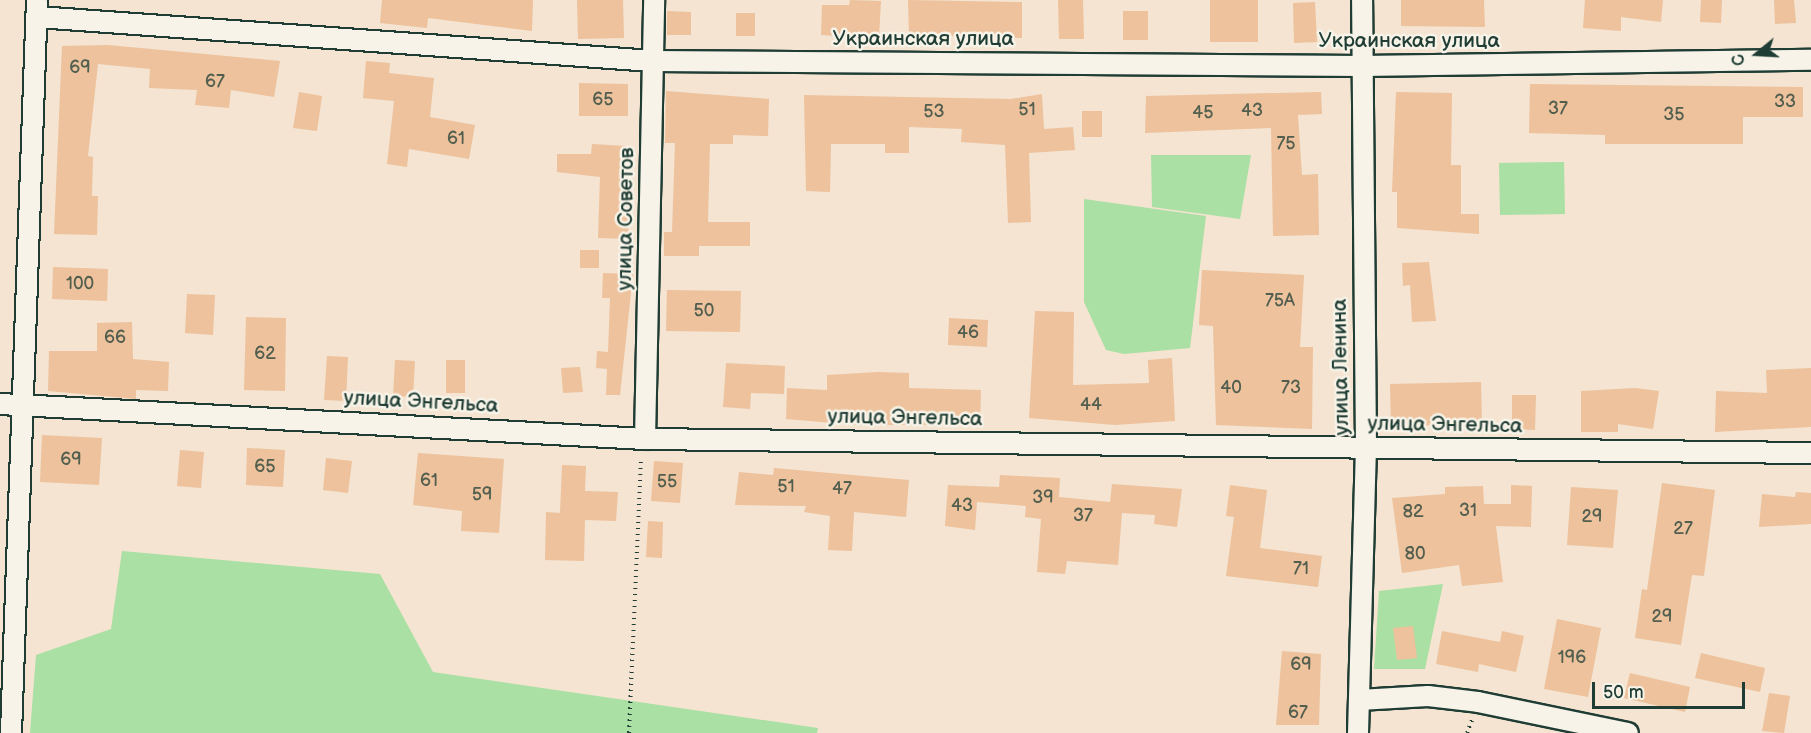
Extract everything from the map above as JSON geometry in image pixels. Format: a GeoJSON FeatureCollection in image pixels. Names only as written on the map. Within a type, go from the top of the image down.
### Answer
{"type":"FeatureCollection","features":[{"type":"Feature","properties":{"kind":"street","name":"улица Советов"},"geometry":{"type":"LineString","coordinates":[[645,439],[654,0]]}},
{"type":"Feature","properties":{"kind":"street","name":"улица Ленина"},"geometry":{"type":"LineString","coordinates":[[1358,733],[1366,448],[1362,0]]}},
{"type":"Feature","properties":{"kind":"street","name":"Украинская улица"},"geometry":{"type":"LineString","coordinates":[[37,9],[653,61],[1362,66],[1811,60]]}},
{"type":"Feature","properties":{"kind":"street"},"geometry":{"type":"LineString","coordinates":[[11,733],[37,9]]}},
{"type":"Feature","properties":{"kind":"street","name":"улица Энгельса"},"geometry":{"type":"LineString","coordinates":[[0,404],[645,439],[1811,453]]}},
{"type":"Feature","properties":{"kind":"street"},"geometry":{"type":"LineString","coordinates":[[1359,700],[1428,696],[1478,702],[1628,733]]}},
{"type":"Feature","properties":{"kind":"path"},"geometry":{"type":"LineString","coordinates":[[629,733],[645,439]]}},
{"type":"Feature","properties":{"kind":"green space"},"geometry":{"type":"Polygon","coordinates":[[[1151,155],[1251,155],[1240,219],[1152,207],[1151,155]]]}},
{"type":"Feature","properties":{"kind":"green space"},"geometry":{"type":"Polygon","coordinates":[[[1564,162],[1565,214],[1500,215],[1499,163],[1564,162]]]}},
{"type":"Feature","properties":{"kind":"green space"},"geometry":{"type":"Polygon","coordinates":[[[1084,199],[1206,216],[1190,348],[1124,354],[1106,350],[1084,302],[1084,199]]]}},
{"type":"Feature","properties":{"kind":"green space"},"geometry":{"type":"Polygon","coordinates":[[[122,551],[380,574],[433,672],[818,728],[817,733],[30,733],[36,655],[111,629],[122,551]]]}},
{"type":"Feature","properties":{"kind":"green space"},"geometry":{"type":"Polygon","coordinates":[[[1443,584],[1425,669],[1374,669],[1379,591],[1443,584]]]}},
{"type":"Feature","properties":{"kind":"building"},"geometry":{"type":"Polygon","coordinates":[[[382,0],[533,0],[532,31],[428,18],[427,28],[380,23],[382,0]]]}},
{"type":"Feature","properties":{"kind":"building"},"geometry":{"type":"Polygon","coordinates":[[[577,0],[623,0],[624,38],[578,39],[577,0]]]}},
{"type":"Feature","properties":{"kind":"building"},"geometry":{"type":"Polygon","coordinates":[[[850,0],[881,1],[879,38],[821,35],[822,5],[849,5],[850,0]]]}},
{"type":"Feature","properties":{"kind":"building"},"geometry":{"type":"Polygon","coordinates":[[[908,0],[1022,2],[1022,38],[909,35],[908,0]]]}},
{"type":"Feature","properties":{"kind":"building"},"geometry":{"type":"Polygon","coordinates":[[[1058,0],[1083,0],[1084,39],[1059,39],[1058,0]]]}},
{"type":"Feature","properties":{"kind":"building"},"geometry":{"type":"Polygon","coordinates":[[[1210,0],[1258,0],[1258,42],[1210,42],[1210,0]]]}},
{"type":"Feature","properties":{"kind":"building"},"geometry":{"type":"Polygon","coordinates":[[[1401,0],[1484,0],[1485,27],[1401,26],[1401,0]]]}},
{"type":"Feature","properties":{"kind":"building"},"geometry":{"type":"Polygon","coordinates":[[[1585,0],[1663,0],[1661,22],[1621,17],[1621,31],[1583,28],[1585,0]]]}},
{"type":"Feature","properties":{"kind":"building"},"geometry":{"type":"Polygon","coordinates":[[[1701,0],[1722,0],[1721,23],[1700,22],[1701,0]]]}},
{"type":"Feature","properties":{"kind":"building"},"geometry":{"type":"Polygon","coordinates":[[[1774,0],[1794,0],[1796,23],[1775,24],[1774,0]]]}},
{"type":"Feature","properties":{"kind":"building"},"geometry":{"type":"Polygon","coordinates":[[[1315,2],[1317,42],[1294,43],[1293,3],[1315,2]]]}},
{"type":"Feature","properties":{"kind":"building"},"geometry":{"type":"Polygon","coordinates":[[[667,11],[691,12],[691,35],[667,35],[667,11]]]}},
{"type":"Feature","properties":{"kind":"building"},"geometry":{"type":"Polygon","coordinates":[[[1123,11],[1148,11],[1148,40],[1123,40],[1123,11]]]}},
{"type":"Feature","properties":{"kind":"building"},"geometry":{"type":"Polygon","coordinates":[[[736,13],[755,13],[755,36],[736,36],[736,13]]]}},
{"type":"Feature","properties":{"kind":"building"},"geometry":{"type":"Polygon","coordinates":[[[108,45],[280,61],[274,97],[231,90],[229,108],[195,105],[197,90],[149,88],[150,69],[98,64],[88,156],[93,157],[92,196],[98,196],[97,235],[54,234],[62,46],[108,45]]]}},
{"type":"Feature","properties":{"kind":"building"},"geometry":{"type":"Polygon","coordinates":[[[366,61],[390,63],[389,73],[434,78],[430,117],[475,125],[469,159],[409,149],[407,167],[387,164],[394,101],[363,98],[366,61]]]}},
{"type":"Feature","properties":{"kind":"building"},"geometry":{"type":"Polygon","coordinates":[[[579,83],[628,84],[628,116],[579,116],[579,83]]]}},
{"type":"Feature","properties":{"kind":"building"},"geometry":{"type":"Polygon","coordinates":[[[1530,84],[1803,87],[1803,117],[1743,117],[1743,144],[1605,144],[1605,135],[1529,133],[1530,84]]]}},
{"type":"Feature","properties":{"kind":"building"},"geometry":{"type":"Polygon","coordinates":[[[666,91],[769,99],[768,136],[733,135],[733,144],[710,144],[708,222],[750,222],[750,246],[699,246],[699,256],[664,256],[664,232],[672,232],[675,143],[665,143],[666,91]]]}},
{"type":"Feature","properties":{"kind":"building"},"geometry":{"type":"Polygon","coordinates":[[[299,92],[322,96],[317,131],[293,128],[299,92]]]}},
{"type":"Feature","properties":{"kind":"building"},"geometry":{"type":"Polygon","coordinates":[[[1321,92],[1322,114],[1298,115],[1302,175],[1318,174],[1319,235],[1273,236],[1271,128],[1145,133],[1146,96],[1321,92]]]}},
{"type":"Feature","properties":{"kind":"building"},"geometry":{"type":"Polygon","coordinates":[[[1396,92],[1452,93],[1451,165],[1461,165],[1461,214],[1479,214],[1479,234],[1397,228],[1397,192],[1392,192],[1396,92]]]}},
{"type":"Feature","properties":{"kind":"building"},"geometry":{"type":"Polygon","coordinates":[[[1042,94],[1044,129],[1073,127],[1075,150],[1029,153],[1031,222],[1008,223],[1005,145],[961,142],[962,129],[909,127],[909,153],[885,153],[885,144],[831,144],[830,192],[806,191],[804,95],[1011,99],[1042,94]]]}},
{"type":"Feature","properties":{"kind":"building"},"geometry":{"type":"Polygon","coordinates":[[[1082,111],[1102,111],[1102,137],[1082,137],[1082,111]]]}},
{"type":"Feature","properties":{"kind":"building"},"geometry":{"type":"Polygon","coordinates":[[[592,144],[626,146],[623,205],[629,205],[628,239],[598,238],[600,177],[557,172],[557,154],[591,154],[592,144]]]}},
{"type":"Feature","properties":{"kind":"building"},"geometry":{"type":"Polygon","coordinates":[[[580,250],[599,250],[599,268],[580,268],[580,250]]]}},
{"type":"Feature","properties":{"kind":"building"},"geometry":{"type":"Polygon","coordinates":[[[1429,262],[1436,321],[1412,322],[1410,285],[1403,286],[1402,263],[1429,262]]]}},
{"type":"Feature","properties":{"kind":"building"},"geometry":{"type":"Polygon","coordinates":[[[53,267],[108,269],[107,301],[52,299],[53,267]]]}},
{"type":"Feature","properties":{"kind":"building"},"geometry":{"type":"Polygon","coordinates":[[[1202,270],[1304,275],[1300,347],[1313,347],[1312,429],[1216,425],[1213,326],[1199,325],[1202,270]]]}},
{"type":"Feature","properties":{"kind":"building"},"geometry":{"type":"Polygon","coordinates":[[[603,273],[633,274],[620,395],[606,395],[607,369],[596,368],[597,351],[608,352],[610,298],[602,298],[603,273]]]}},
{"type":"Feature","properties":{"kind":"building"},"geometry":{"type":"Polygon","coordinates":[[[667,290],[741,291],[740,332],[666,331],[667,290]]]}},
{"type":"Feature","properties":{"kind":"building"},"geometry":{"type":"Polygon","coordinates":[[[187,294],[215,295],[213,335],[185,333],[187,294]]]}},
{"type":"Feature","properties":{"kind":"building"},"geometry":{"type":"Polygon","coordinates":[[[1035,311],[1074,312],[1073,385],[1149,383],[1148,360],[1172,358],[1175,421],[1115,425],[1029,418],[1035,311]]]}},
{"type":"Feature","properties":{"kind":"building"},"geometry":{"type":"Polygon","coordinates":[[[246,317],[286,318],[285,391],[244,390],[246,317]]]}},
{"type":"Feature","properties":{"kind":"building"},"geometry":{"type":"Polygon","coordinates":[[[949,318],[988,320],[987,347],[948,345],[949,318]]]}},
{"type":"Feature","properties":{"kind":"building"},"geometry":{"type":"Polygon","coordinates":[[[132,322],[133,359],[169,362],[168,391],[136,390],[136,399],[48,391],[49,351],[97,351],[97,323],[132,322]]]}},
{"type":"Feature","properties":{"kind":"building"},"geometry":{"type":"Polygon","coordinates":[[[327,356],[348,357],[346,401],[324,400],[327,356]]]}},
{"type":"Feature","properties":{"kind":"building"},"geometry":{"type":"Polygon","coordinates":[[[395,360],[415,361],[413,397],[393,396],[395,360]]]}},
{"type":"Feature","properties":{"kind":"building"},"geometry":{"type":"Polygon","coordinates":[[[446,360],[465,360],[465,393],[446,393],[446,360]]]}},
{"type":"Feature","properties":{"kind":"building"},"geometry":{"type":"Polygon","coordinates":[[[726,363],[785,366],[784,394],[751,393],[750,409],[723,407],[726,363]]]}},
{"type":"Feature","properties":{"kind":"building"},"geometry":{"type":"Polygon","coordinates":[[[580,367],[583,392],[563,393],[561,368],[580,367]]]}},
{"type":"Feature","properties":{"kind":"building"},"geometry":{"type":"Polygon","coordinates":[[[1811,368],[1811,427],[1715,432],[1716,391],[1767,393],[1766,370],[1811,368]]]}},
{"type":"Feature","properties":{"kind":"building"},"geometry":{"type":"Polygon","coordinates":[[[909,373],[909,388],[981,390],[980,425],[856,425],[786,419],[787,388],[827,390],[827,375],[909,373]]]}},
{"type":"Feature","properties":{"kind":"building"},"geometry":{"type":"Polygon","coordinates":[[[1481,382],[1482,424],[1391,426],[1390,384],[1481,382]]]}},
{"type":"Feature","properties":{"kind":"building"},"geometry":{"type":"Polygon","coordinates":[[[1635,388],[1659,391],[1653,429],[1618,424],[1618,432],[1581,432],[1581,391],[1635,388]]]}},
{"type":"Feature","properties":{"kind":"building"},"geometry":{"type":"Polygon","coordinates":[[[1512,395],[1536,395],[1535,430],[1512,429],[1512,395]]]}},
{"type":"Feature","properties":{"kind":"building"},"geometry":{"type":"Polygon","coordinates":[[[42,435],[102,438],[99,485],[40,482],[42,435]]]}},
{"type":"Feature","properties":{"kind":"building"},"geometry":{"type":"Polygon","coordinates":[[[247,448],[285,450],[283,487],[246,485],[247,448]]]}},
{"type":"Feature","properties":{"kind":"building"},"geometry":{"type":"Polygon","coordinates":[[[180,450],[204,452],[201,488],[177,486],[180,450]]]}},
{"type":"Feature","properties":{"kind":"building"},"geometry":{"type":"Polygon","coordinates":[[[418,453],[504,459],[499,533],[461,531],[462,511],[413,505],[418,453]]]}},
{"type":"Feature","properties":{"kind":"building"},"geometry":{"type":"Polygon","coordinates":[[[326,458],[352,461],[348,493],[323,490],[326,458]]]}},
{"type":"Feature","properties":{"kind":"building"},"geometry":{"type":"Polygon","coordinates":[[[654,461],[683,463],[680,503],[651,501],[654,461]]]}},
{"type":"Feature","properties":{"kind":"building"},"geometry":{"type":"Polygon","coordinates":[[[562,465],[586,466],[585,491],[618,492],[616,521],[585,520],[584,561],[545,560],[546,512],[560,513],[562,465]]]}},
{"type":"Feature","properties":{"kind":"building"},"geometry":{"type":"Polygon","coordinates":[[[774,468],[909,480],[906,517],[854,512],[852,551],[828,550],[830,516],[804,512],[806,506],[735,505],[739,472],[773,475],[774,468]]]}},
{"type":"Feature","properties":{"kind":"building"},"geometry":{"type":"Polygon","coordinates":[[[1000,475],[1060,478],[1059,497],[1110,502],[1112,484],[1182,489],[1177,527],[1154,524],[1155,515],[1122,513],[1118,565],[1067,561],[1065,574],[1037,572],[1041,519],[1025,517],[1026,506],[977,502],[975,530],[945,526],[948,485],[999,487],[1000,475]]]}},
{"type":"Feature","properties":{"kind":"building"},"geometry":{"type":"Polygon","coordinates":[[[1662,483],[1715,490],[1704,576],[1692,575],[1681,645],[1635,638],[1642,589],[1647,590],[1662,483]]]}},
{"type":"Feature","properties":{"kind":"building"},"geometry":{"type":"Polygon","coordinates":[[[1230,485],[1267,490],[1260,548],[1322,556],[1318,587],[1226,576],[1234,517],[1226,516],[1230,485]]]}},
{"type":"Feature","properties":{"kind":"building"},"geometry":{"type":"Polygon","coordinates":[[[1511,485],[1532,486],[1531,527],[1496,526],[1503,582],[1462,586],[1459,565],[1402,573],[1392,498],[1445,494],[1445,487],[1483,486],[1484,504],[1511,504],[1511,485]]]}},
{"type":"Feature","properties":{"kind":"building"},"geometry":{"type":"Polygon","coordinates":[[[1571,487],[1618,490],[1613,548],[1567,545],[1571,487]]]}},
{"type":"Feature","properties":{"kind":"building"},"geometry":{"type":"Polygon","coordinates":[[[1796,492],[1811,493],[1811,524],[1759,527],[1762,494],[1795,497],[1796,492]]]}},
{"type":"Feature","properties":{"kind":"building"},"geometry":{"type":"Polygon","coordinates":[[[648,521],[663,522],[662,558],[646,557],[648,521]]]}},
{"type":"Feature","properties":{"kind":"building"},"geometry":{"type":"Polygon","coordinates":[[[1557,619],[1601,628],[1588,697],[1544,689],[1557,619]]]}},
{"type":"Feature","properties":{"kind":"building"},"geometry":{"type":"Polygon","coordinates":[[[1413,626],[1417,658],[1397,660],[1393,628],[1413,626]]]}},
{"type":"Feature","properties":{"kind":"building"},"geometry":{"type":"Polygon","coordinates":[[[1442,631],[1500,642],[1502,631],[1524,636],[1516,672],[1479,664],[1478,672],[1436,664],[1442,631]]]}},
{"type":"Feature","properties":{"kind":"building"},"geometry":{"type":"Polygon","coordinates":[[[1282,651],[1321,654],[1319,725],[1276,725],[1282,651]]]}},
{"type":"Feature","properties":{"kind":"building"},"geometry":{"type":"Polygon","coordinates":[[[1701,653],[1765,668],[1760,692],[1695,678],[1701,653]]]}},
{"type":"Feature","properties":{"kind":"building"},"geometry":{"type":"Polygon","coordinates":[[[1630,673],[1690,687],[1685,712],[1624,698],[1630,673]]]}},
{"type":"Feature","properties":{"kind":"building"},"geometry":{"type":"Polygon","coordinates":[[[1769,693],[1790,696],[1784,733],[1762,731],[1769,693]]]}}]}
